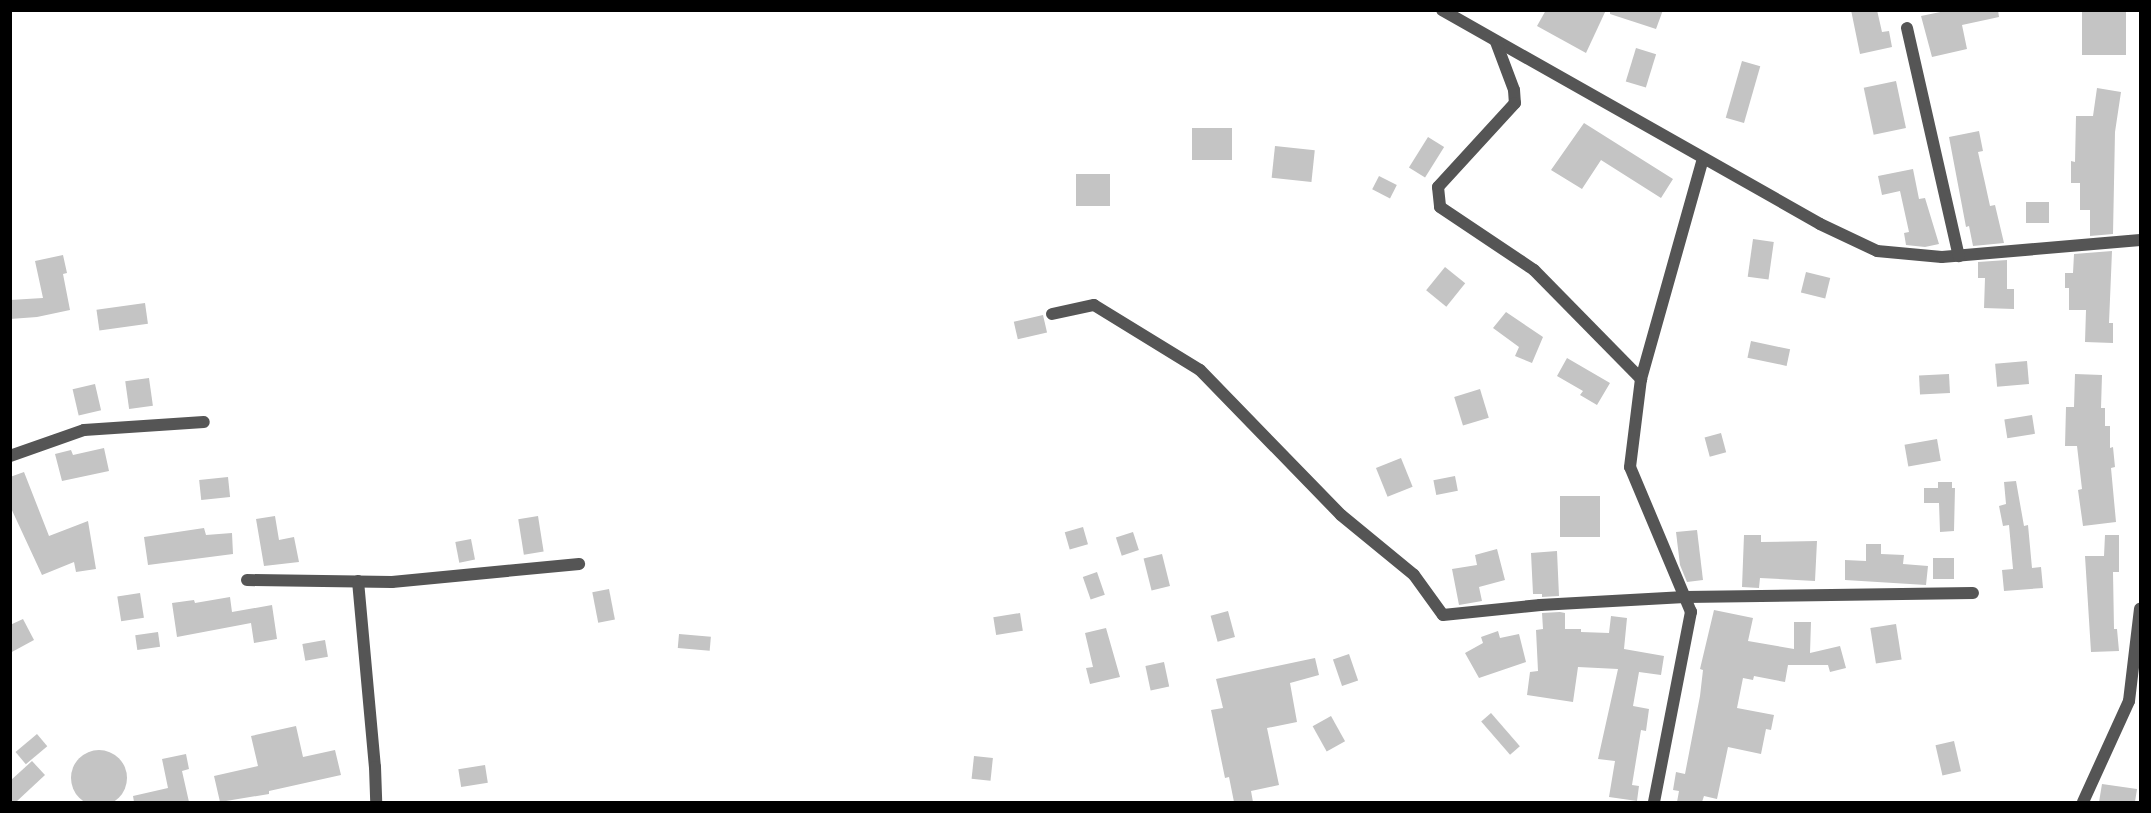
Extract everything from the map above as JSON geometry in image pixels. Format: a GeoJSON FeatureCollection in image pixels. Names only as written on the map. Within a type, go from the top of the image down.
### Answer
{"type":"FeatureCollection","features":[{"type":"Feature","properties":{"kind":"street"},"geometry":{"type":"LineString","coordinates":[[1442,10],[1820,224],[1877,251],[1942,257],[2140,240]]}},
{"type":"Feature","properties":{"kind":"street"},"geometry":{"type":"LineString","coordinates":[[1908,28],[1959,256]]}},
{"type":"Feature","properties":{"kind":"street"},"geometry":{"type":"LineString","coordinates":[[1496,42],[1514,90],[1515,103],[1438,187],[1440,207],[1533,270],[1641,379]]}},
{"type":"Feature","properties":{"kind":"street"},"geometry":{"type":"LineString","coordinates":[[1654,802],[1691,612],[1630,467],[1641,379],[1703,159]]}},
{"type":"Feature","properties":{"kind":"street"},"geometry":{"type":"LineString","coordinates":[[1052,314],[1094,304],[1200,370],[1341,515],[1414,575],[1443,615],[1540,605],[1685,597],[1973,593]]}},
{"type":"Feature","properties":{"kind":"street"},"geometry":{"type":"LineString","coordinates":[[10,456],[84,430],[204,422]]}},
{"type":"Feature","properties":{"kind":"street"},"geometry":{"type":"LineString","coordinates":[[247,580],[392,582],[579,564]]}},
{"type":"Feature","properties":{"kind":"street"},"geometry":{"type":"LineString","coordinates":[[358,581],[375,767],[376,802]]}},
{"type":"Feature","properties":{"kind":"street"},"geometry":{"type":"LineString","coordinates":[[2083,802],[2129,701],[2140,609]]}},
{"type":"Feature","properties":{"kind":"building"},"geometry":{"type":"Polygon","coordinates":[[[1546,10],[1606,10],[1586,53],[1537,26],[1546,10]]]}},
{"type":"Feature","properties":{"kind":"building"},"geometry":{"type":"Polygon","coordinates":[[[1610,10],[1663,10],[1656,29],[1610,14],[1610,10]]]}},
{"type":"Feature","properties":{"kind":"building"},"geometry":{"type":"Polygon","coordinates":[[[1851,10],[1877,10],[1882,32],[1889,31],[1892,47],[1860,54],[1851,10]]]}},
{"type":"Feature","properties":{"kind":"building"},"geometry":{"type":"Polygon","coordinates":[[[1950,10],[1998,10],[1999,17],[1962,25],[1967,49],[1932,57],[1921,16],[1950,10]]]}},
{"type":"Feature","properties":{"kind":"building"},"geometry":{"type":"Polygon","coordinates":[[[2082,10],[2126,10],[2126,55],[2082,55],[2082,10]]]}},
{"type":"Feature","properties":{"kind":"building"},"geometry":{"type":"Polygon","coordinates":[[[1636,48],[1656,54],[1646,88],[1626,81],[1636,48]]]}},
{"type":"Feature","properties":{"kind":"building"},"geometry":{"type":"Polygon","coordinates":[[[1742,61],[1760,66],[1744,123],[1726,118],[1742,61]]]}},
{"type":"Feature","properties":{"kind":"building"},"geometry":{"type":"Polygon","coordinates":[[[1896,81],[1906,128],[1874,135],[1864,88],[1896,81]]]}},
{"type":"Feature","properties":{"kind":"building"},"geometry":{"type":"Polygon","coordinates":[[[2097,88],[2121,92],[2115,132],[2113,234],[2090,236],[2090,210],[2080,210],[2080,183],[2071,183],[2071,161],[2075,162],[2076,116],[2093,116],[2097,88]]]}},
{"type":"Feature","properties":{"kind":"building"},"geometry":{"type":"Polygon","coordinates":[[[1584,123],[1673,179],[1661,198],[1601,160],[1582,189],[1551,170],[1584,123]]]}},
{"type":"Feature","properties":{"kind":"building"},"geometry":{"type":"Polygon","coordinates":[[[1192,128],[1232,128],[1232,160],[1192,160],[1192,128]]]}},
{"type":"Feature","properties":{"kind":"building"},"geometry":{"type":"Polygon","coordinates":[[[1979,131],[1983,151],[1978,152],[1990,206],[1995,205],[2004,243],[1973,246],[1969,226],[1966,227],[1949,137],[1979,131]]]}},
{"type":"Feature","properties":{"kind":"building"},"geometry":{"type":"Polygon","coordinates":[[[1428,137],[1444,147],[1425,178],[1409,168],[1428,137]]]}},
{"type":"Feature","properties":{"kind":"building"},"geometry":{"type":"Polygon","coordinates":[[[1275,146],[1315,150],[1311,182],[1272,178],[1275,146]]]}},
{"type":"Feature","properties":{"kind":"building"},"geometry":{"type":"Polygon","coordinates":[[[1913,169],[1919,199],[1925,198],[1939,244],[1925,247],[1906,245],[1904,233],[1909,232],[1900,191],[1882,195],[1878,176],[1913,169]]]}},
{"type":"Feature","properties":{"kind":"building"},"geometry":{"type":"Polygon","coordinates":[[[1076,174],[1110,174],[1110,206],[1076,206],[1076,174]]]}},
{"type":"Feature","properties":{"kind":"building"},"geometry":{"type":"Polygon","coordinates":[[[1379,176],[1397,185],[1390,198],[1372,189],[1379,176]]]}},
{"type":"Feature","properties":{"kind":"building"},"geometry":{"type":"Polygon","coordinates":[[[2026,202],[2049,202],[2049,223],[2026,223],[2026,202]]]}},
{"type":"Feature","properties":{"kind":"building"},"geometry":{"type":"Polygon","coordinates":[[[1753,239],[1774,242],[1769,280],[1748,277],[1753,239]]]}},
{"type":"Feature","properties":{"kind":"building"},"geometry":{"type":"Polygon","coordinates":[[[2112,251],[2109,323],[2113,323],[2113,343],[2085,342],[2086,310],[2069,310],[2069,288],[2065,288],[2065,273],[2073,273],[2074,254],[2112,251]]]}},
{"type":"Feature","properties":{"kind":"building"},"geometry":{"type":"Polygon","coordinates":[[[63,255],[67,273],[63,274],[70,310],[37,317],[10,319],[10,300],[43,298],[35,261],[63,255]]]}},
{"type":"Feature","properties":{"kind":"building"},"geometry":{"type":"Polygon","coordinates":[[[2007,260],[2007,289],[2014,289],[2014,309],[1984,308],[1985,278],[1978,278],[1978,262],[2007,260]]]}},
{"type":"Feature","properties":{"kind":"building"},"geometry":{"type":"Polygon","coordinates":[[[1445,267],[1465,283],[1446,307],[1426,290],[1445,267]]]}},
{"type":"Feature","properties":{"kind":"building"},"geometry":{"type":"Polygon","coordinates":[[[1806,272],[1830,278],[1825,298],[1801,292],[1806,272]]]}},
{"type":"Feature","properties":{"kind":"building"},"geometry":{"type":"Polygon","coordinates":[[[145,303],[148,324],[99,331],[96,310],[145,303]]]}},
{"type":"Feature","properties":{"kind":"building"},"geometry":{"type":"Polygon","coordinates":[[[1506,312],[1543,337],[1532,363],[1515,356],[1519,347],[1493,328],[1506,312]]]}},
{"type":"Feature","properties":{"kind":"building"},"geometry":{"type":"Polygon","coordinates":[[[1043,315],[1047,333],[1018,339],[1014,322],[1043,315]]]}},
{"type":"Feature","properties":{"kind":"building"},"geometry":{"type":"Polygon","coordinates":[[[1751,341],[1790,349],[1787,366],[1747,358],[1751,341]]]}},
{"type":"Feature","properties":{"kind":"building"},"geometry":{"type":"Polygon","coordinates":[[[1567,358],[1610,383],[1597,405],[1580,395],[1583,391],[1557,376],[1567,358]]]}},
{"type":"Feature","properties":{"kind":"building"},"geometry":{"type":"Polygon","coordinates":[[[2027,361],[2029,384],[1997,387],[1995,364],[2027,361]]]}},
{"type":"Feature","properties":{"kind":"building"},"geometry":{"type":"Polygon","coordinates":[[[1949,374],[1950,393],[1920,395],[1919,376],[1949,374]]]}},
{"type":"Feature","properties":{"kind":"building"},"geometry":{"type":"Polygon","coordinates":[[[2075,374],[2102,375],[2101,408],[2105,408],[2105,426],[2110,426],[2110,448],[2113,447],[2115,467],[2111,468],[2116,522],[2083,526],[2078,490],[2082,489],[2077,446],[2065,446],[2066,407],[2074,407],[2075,374]]]}},
{"type":"Feature","properties":{"kind":"building"},"geometry":{"type":"Polygon","coordinates":[[[149,378],[153,406],[129,409],[125,381],[149,378]]]}},
{"type":"Feature","properties":{"kind":"building"},"geometry":{"type":"Polygon","coordinates":[[[95,384],[101,410],[79,415],[73,389],[95,384]]]}},
{"type":"Feature","properties":{"kind":"building"},"geometry":{"type":"Polygon","coordinates":[[[1480,389],[1489,418],[1463,426],[1454,397],[1480,389]]]}},
{"type":"Feature","properties":{"kind":"building"},"geometry":{"type":"Polygon","coordinates":[[[2032,415],[2035,434],[2007,438],[2004,419],[2032,415]]]}},
{"type":"Feature","properties":{"kind":"building"},"geometry":{"type":"Polygon","coordinates":[[[1721,433],[1726,452],[1710,457],[1705,437],[1721,433]]]}},
{"type":"Feature","properties":{"kind":"building"},"geometry":{"type":"Polygon","coordinates":[[[1937,439],[1941,461],[1908,466],[1905,445],[1937,439]]]}},
{"type":"Feature","properties":{"kind":"building"},"geometry":{"type":"Polygon","coordinates":[[[104,448],[109,471],[62,481],[55,454],[71,450],[73,455],[104,448]]]}},
{"type":"Feature","properties":{"kind":"building"},"geometry":{"type":"Polygon","coordinates":[[[1401,458],[1413,487],[1388,497],[1376,468],[1401,458]]]}},
{"type":"Feature","properties":{"kind":"building"},"geometry":{"type":"Polygon","coordinates":[[[24,472],[49,536],[88,521],[96,569],[76,572],[74,562],[42,575],[10,506],[10,477],[24,472]]]}},
{"type":"Feature","properties":{"kind":"building"},"geometry":{"type":"Polygon","coordinates":[[[1455,476],[1458,491],[1436,495],[1433,480],[1455,476]]]}},
{"type":"Feature","properties":{"kind":"building"},"geometry":{"type":"Polygon","coordinates":[[[228,477],[230,497],[201,500],[199,480],[228,477]]]}},
{"type":"Feature","properties":{"kind":"building"},"geometry":{"type":"Polygon","coordinates":[[[2016,481],[2024,526],[2028,525],[2032,568],[2041,567],[2043,588],[2004,591],[2002,570],[2013,569],[2009,525],[2003,526],[1999,506],[2006,504],[2004,482],[2016,481]]]}},
{"type":"Feature","properties":{"kind":"building"},"geometry":{"type":"Polygon","coordinates":[[[1938,482],[1952,482],[1952,488],[1955,488],[1954,531],[1940,532],[1939,503],[1924,503],[1924,488],[1938,488],[1938,482]]]}},
{"type":"Feature","properties":{"kind":"building"},"geometry":{"type":"Polygon","coordinates":[[[1560,496],[1600,496],[1600,537],[1560,537],[1560,496]]]}},
{"type":"Feature","properties":{"kind":"building"},"geometry":{"type":"Polygon","coordinates":[[[275,516],[279,540],[294,537],[299,562],[264,566],[256,519],[275,516]]]}},
{"type":"Feature","properties":{"kind":"building"},"geometry":{"type":"Polygon","coordinates":[[[538,516],[544,552],[524,555],[518,519],[538,516]]]}},
{"type":"Feature","properties":{"kind":"building"},"geometry":{"type":"Polygon","coordinates":[[[1083,527],[1088,544],[1070,550],[1065,532],[1083,527]]]}},
{"type":"Feature","properties":{"kind":"building"},"geometry":{"type":"Polygon","coordinates":[[[204,528],[206,535],[232,533],[233,554],[148,565],[144,537],[204,528]]]}},
{"type":"Feature","properties":{"kind":"building"},"geometry":{"type":"Polygon","coordinates":[[[1697,530],[1703,580],[1687,582],[1680,565],[1676,532],[1697,530]]]}},
{"type":"Feature","properties":{"kind":"building"},"geometry":{"type":"Polygon","coordinates":[[[1133,532],[1139,550],[1122,556],[1116,538],[1133,532]]]}},
{"type":"Feature","properties":{"kind":"building"},"geometry":{"type":"Polygon","coordinates":[[[1744,535],[1761,535],[1761,542],[1817,541],[1815,581],[1760,578],[1759,588],[1742,587],[1744,535]]]}},
{"type":"Feature","properties":{"kind":"building"},"geometry":{"type":"Polygon","coordinates":[[[2105,535],[2119,535],[2119,572],[2113,572],[2114,629],[2117,629],[2119,651],[2091,652],[2085,556],[2104,556],[2105,535]]]}},
{"type":"Feature","properties":{"kind":"building"},"geometry":{"type":"Polygon","coordinates":[[[471,539],[475,560],[459,563],[455,542],[471,539]]]}},
{"type":"Feature","properties":{"kind":"building"},"geometry":{"type":"Polygon","coordinates":[[[1866,544],[1881,544],[1881,554],[1904,555],[1903,564],[1928,566],[1926,585],[1845,580],[1845,560],[1866,561],[1866,544]]]}},
{"type":"Feature","properties":{"kind":"building"},"geometry":{"type":"Polygon","coordinates":[[[1497,549],[1505,580],[1479,587],[1482,601],[1459,605],[1452,569],[1477,565],[1475,555],[1497,549]]]}},
{"type":"Feature","properties":{"kind":"building"},"geometry":{"type":"Polygon","coordinates":[[[1557,551],[1559,596],[1542,597],[1542,594],[1533,594],[1531,553],[1557,551]]]}},
{"type":"Feature","properties":{"kind":"building"},"geometry":{"type":"Polygon","coordinates":[[[1162,554],[1170,586],[1152,591],[1144,559],[1162,554]]]}},
{"type":"Feature","properties":{"kind":"building"},"geometry":{"type":"Polygon","coordinates":[[[1933,558],[1954,558],[1954,579],[1933,579],[1933,558]]]}},
{"type":"Feature","properties":{"kind":"building"},"geometry":{"type":"Polygon","coordinates":[[[1097,572],[1105,595],[1091,600],[1083,577],[1097,572]]]}},
{"type":"Feature","properties":{"kind":"building"},"geometry":{"type":"Polygon","coordinates":[[[609,589],[615,619],[598,623],[592,592],[609,589]]]}},
{"type":"Feature","properties":{"kind":"building"},"geometry":{"type":"Polygon","coordinates":[[[140,593],[144,618],[121,621],[117,597],[140,593]]]}},
{"type":"Feature","properties":{"kind":"building"},"geometry":{"type":"Polygon","coordinates":[[[230,597],[232,612],[272,605],[277,639],[254,643],[251,623],[177,637],[172,603],[194,600],[195,603],[230,597]]]}},
{"type":"Feature","properties":{"kind":"building"},"geometry":{"type":"Polygon","coordinates":[[[1714,610],[1753,618],[1748,641],[1794,649],[1794,622],[1811,622],[1810,653],[1840,646],[1846,668],[1830,672],[1828,665],[1788,665],[1785,682],[1754,676],[1753,680],[1743,678],[1737,708],[1774,715],[1771,730],[1766,729],[1761,754],[1728,747],[1717,799],[1704,796],[1702,802],[1677,802],[1679,791],[1673,790],[1676,772],[1685,774],[1700,696],[1703,670],[1700,669],[1714,610]]]}},
{"type":"Feature","properties":{"kind":"building"},"geometry":{"type":"Polygon","coordinates":[[[1228,611],[1235,637],[1218,642],[1211,616],[1228,611]]]}},
{"type":"Feature","properties":{"kind":"building"},"geometry":{"type":"Polygon","coordinates":[[[1020,613],[1023,631],[996,635],[993,617],[1020,613]]]}},
{"type":"Feature","properties":{"kind":"building"},"geometry":{"type":"Polygon","coordinates":[[[1542,613],[1565,613],[1565,629],[1581,629],[1581,632],[1609,633],[1611,616],[1627,618],[1624,649],[1664,656],[1661,675],[1639,672],[1633,706],[1649,709],[1646,731],[1641,730],[1632,785],[1639,786],[1637,801],[1609,797],[1615,761],[1598,759],[1618,669],[1578,667],[1573,702],[1527,695],[1530,672],[1538,671],[1536,630],[1543,629],[1542,613]]]}},
{"type":"Feature","properties":{"kind":"building"},"geometry":{"type":"Polygon","coordinates":[[[23,619],[34,640],[10,653],[10,625],[23,619]]]}},
{"type":"Feature","properties":{"kind":"building"},"geometry":{"type":"Polygon","coordinates":[[[1896,624],[1902,660],[1876,664],[1870,628],[1896,624]]]}},
{"type":"Feature","properties":{"kind":"building"},"geometry":{"type":"Polygon","coordinates":[[[1106,628],[1120,677],[1090,684],[1086,668],[1093,667],[1085,633],[1106,628]]]}},
{"type":"Feature","properties":{"kind":"building"},"geometry":{"type":"Polygon","coordinates":[[[1498,631],[1500,638],[1519,634],[1526,662],[1479,678],[1465,653],[1483,643],[1481,637],[1498,631]]]}},
{"type":"Feature","properties":{"kind":"building"},"geometry":{"type":"Polygon","coordinates":[[[158,632],[160,647],[137,650],[135,635],[158,632]]]}},
{"type":"Feature","properties":{"kind":"building"},"geometry":{"type":"Polygon","coordinates":[[[679,634],[711,637],[710,651],[678,648],[679,634]]]}},
{"type":"Feature","properties":{"kind":"building"},"geometry":{"type":"Polygon","coordinates":[[[325,640],[328,657],[305,661],[302,644],[325,640]]]}},
{"type":"Feature","properties":{"kind":"building"},"geometry":{"type":"Polygon","coordinates":[[[1349,654],[1358,680],[1342,686],[1333,660],[1349,654]]]}},
{"type":"Feature","properties":{"kind":"building"},"geometry":{"type":"Polygon","coordinates":[[[1315,658],[1319,675],[1290,683],[1297,722],[1267,728],[1279,785],[1251,791],[1253,802],[1234,802],[1229,777],[1225,778],[1211,710],[1223,708],[1216,679],[1315,658]]]}},
{"type":"Feature","properties":{"kind":"building"},"geometry":{"type":"Polygon","coordinates":[[[1164,662],[1169,686],[1151,690],[1145,666],[1164,662]]]}},
{"type":"Feature","properties":{"kind":"building"},"geometry":{"type":"Polygon","coordinates":[[[1491,713],[1520,746],[1510,755],[1481,722],[1491,713]]]}},
{"type":"Feature","properties":{"kind":"building"},"geometry":{"type":"Polygon","coordinates":[[[1331,716],[1345,741],[1327,752],[1313,726],[1331,716]]]}},
{"type":"Feature","properties":{"kind":"building"},"geometry":{"type":"Polygon","coordinates":[[[296,726],[303,757],[335,750],[341,775],[269,791],[269,794],[220,802],[214,776],[258,766],[251,736],[296,726]]]}},
{"type":"Feature","properties":{"kind":"building"},"geometry":{"type":"Polygon","coordinates":[[[37,734],[47,746],[26,764],[16,752],[37,734]]]}},
{"type":"Feature","properties":{"kind":"building"},"geometry":{"type":"Polygon","coordinates":[[[1954,741],[1961,771],[1942,775],[1935,745],[1954,741]]]}},
{"type":"Feature","properties":{"kind":"building"},"geometry":{"type":"Polygon","coordinates":[[[99,750],[110,752],[119,758],[125,767],[127,778],[125,789],[119,798],[110,804],[99,806],[88,804],[79,798],[73,789],[71,778],[73,767],[79,758],[88,752],[99,750]]]}},
{"type":"Feature","properties":{"kind":"building"},"geometry":{"type":"Polygon","coordinates":[[[186,754],[189,769],[182,771],[189,802],[134,802],[133,796],[168,788],[162,759],[186,754]]]}},
{"type":"Feature","properties":{"kind":"building"},"geometry":{"type":"Polygon","coordinates":[[[974,756],[993,758],[990,781],[972,779],[974,756]]]}},
{"type":"Feature","properties":{"kind":"building"},"geometry":{"type":"Polygon","coordinates":[[[32,761],[45,775],[16,802],[10,802],[10,781],[32,761]]]}},
{"type":"Feature","properties":{"kind":"building"},"geometry":{"type":"Polygon","coordinates":[[[485,765],[488,783],[461,787],[458,769],[485,765]]]}},
{"type":"Feature","properties":{"kind":"building"},"geometry":{"type":"Polygon","coordinates":[[[2102,784],[2137,789],[2135,802],[2099,802],[2102,784]]]}}]}
